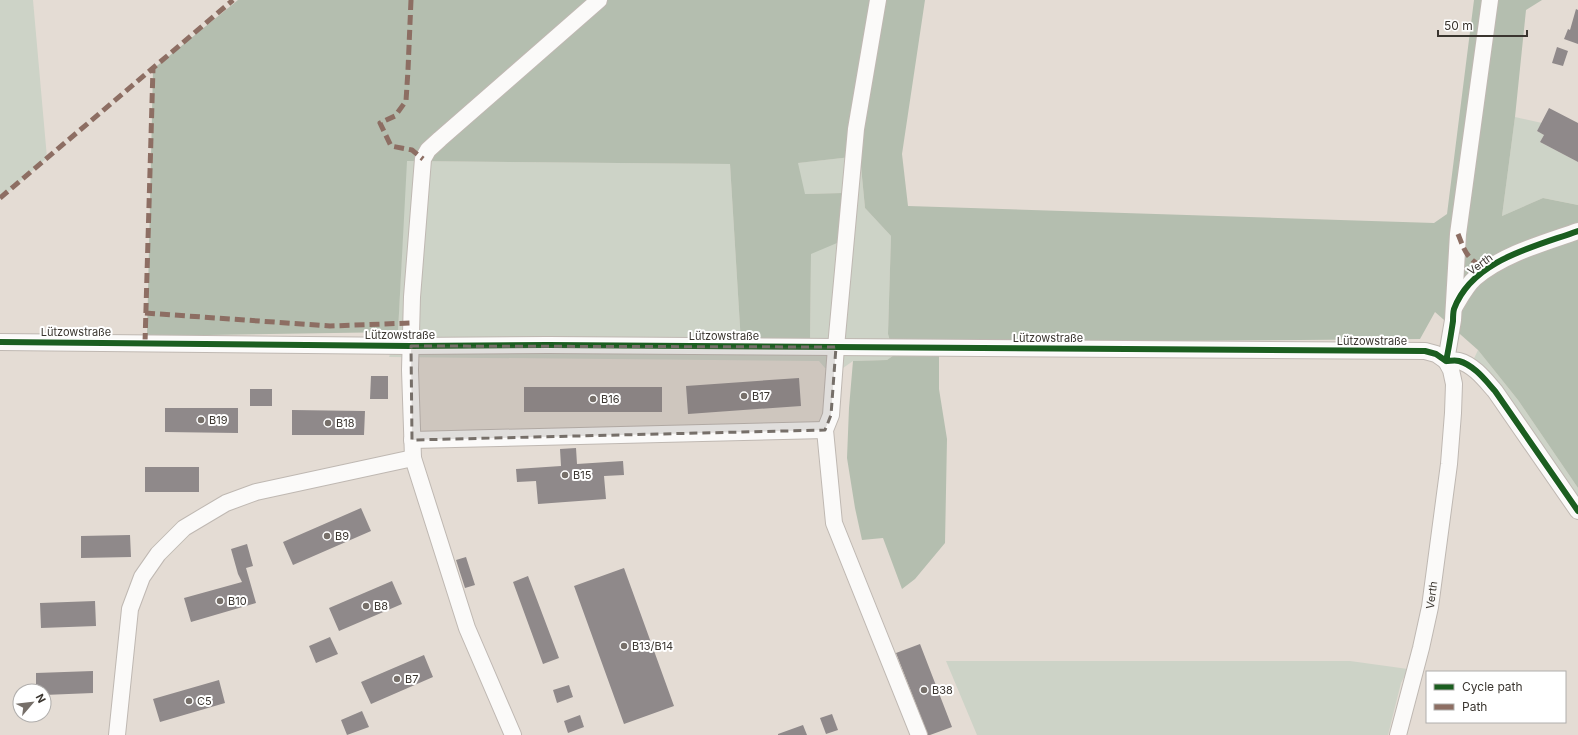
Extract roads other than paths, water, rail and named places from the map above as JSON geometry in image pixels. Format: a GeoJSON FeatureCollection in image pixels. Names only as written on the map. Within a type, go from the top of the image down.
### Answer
{"type":"FeatureCollection","features":[{"type":"Feature","properties":{"kind":"street"},"geometry":{"type":"LineString","coordinates":[[513,735],[467,628],[413,458],[410,346],[412,297],[423,159],[428,150],[599,0]]}},
{"type":"Feature","properties":{"kind":"street"},"geometry":{"type":"LineString","coordinates":[[878,0],[856,130],[831,415],[825,430],[834,523],[919,735]]}},
{"type":"Feature","properties":{"kind":"street","name":"Verth"},"geometry":{"type":"LineString","coordinates":[[1398,735],[1422,648],[1430,607],[1447,480],[1454,384],[1451,370],[1446,361],[1454,310],[1458,234],[1490,0]]}},
{"type":"Feature","properties":{"kind":"street","name":"Verth"},"geometry":{"type":"LineString","coordinates":[[1454,310],[1465,290],[1474,278],[1488,268],[1517,254],[1578,231]]}},
{"type":"Feature","properties":{"kind":"street","name":"Lützowstraße"},"geometry":{"type":"LineString","coordinates":[[0,342],[410,346],[556,345],[1425,351],[1436,354],[1446,361],[1460,361],[1483,378],[1495,392],[1578,511]]}},
{"type":"Feature","properties":{"kind":"street"},"geometry":{"type":"LineString","coordinates":[[412,440],[825,430]]}},
{"type":"Feature","properties":{"kind":"street"},"geometry":{"type":"LineString","coordinates":[[116,735],[130,609],[142,577],[158,554],[184,528],[226,502],[256,492],[413,458]]}},
{"type":"Feature","properties":{"kind":"place","name":"B17"},"geometry":{"type":"Point","coordinates":[744,396]}},
{"type":"Feature","properties":{"kind":"place","name":"B16"},"geometry":{"type":"Point","coordinates":[593,399]}},
{"type":"Feature","properties":{"kind":"place","name":"B19"},"geometry":{"type":"Point","coordinates":[201,420]}},
{"type":"Feature","properties":{"kind":"place","name":"B18"},"geometry":{"type":"Point","coordinates":[328,423]}},
{"type":"Feature","properties":{"kind":"place","name":"B15"},"geometry":{"type":"Point","coordinates":[565,475]}},
{"type":"Feature","properties":{"kind":"place","name":"B9"},"geometry":{"type":"Point","coordinates":[327,536]}},
{"type":"Feature","properties":{"kind":"place","name":"B10"},"geometry":{"type":"Point","coordinates":[220,601]}},
{"type":"Feature","properties":{"kind":"place","name":"B8"},"geometry":{"type":"Point","coordinates":[366,606]}},
{"type":"Feature","properties":{"kind":"place","name":"B13/B14"},"geometry":{"type":"Point","coordinates":[624,646]}},
{"type":"Feature","properties":{"kind":"place","name":"B7"},"geometry":{"type":"Point","coordinates":[397,679]}},
{"type":"Feature","properties":{"kind":"place","name":"B38"},"geometry":{"type":"Point","coordinates":[924,690]}},
{"type":"Feature","properties":{"kind":"place","name":"C5"},"geometry":{"type":"Point","coordinates":[189,701]}}]}
